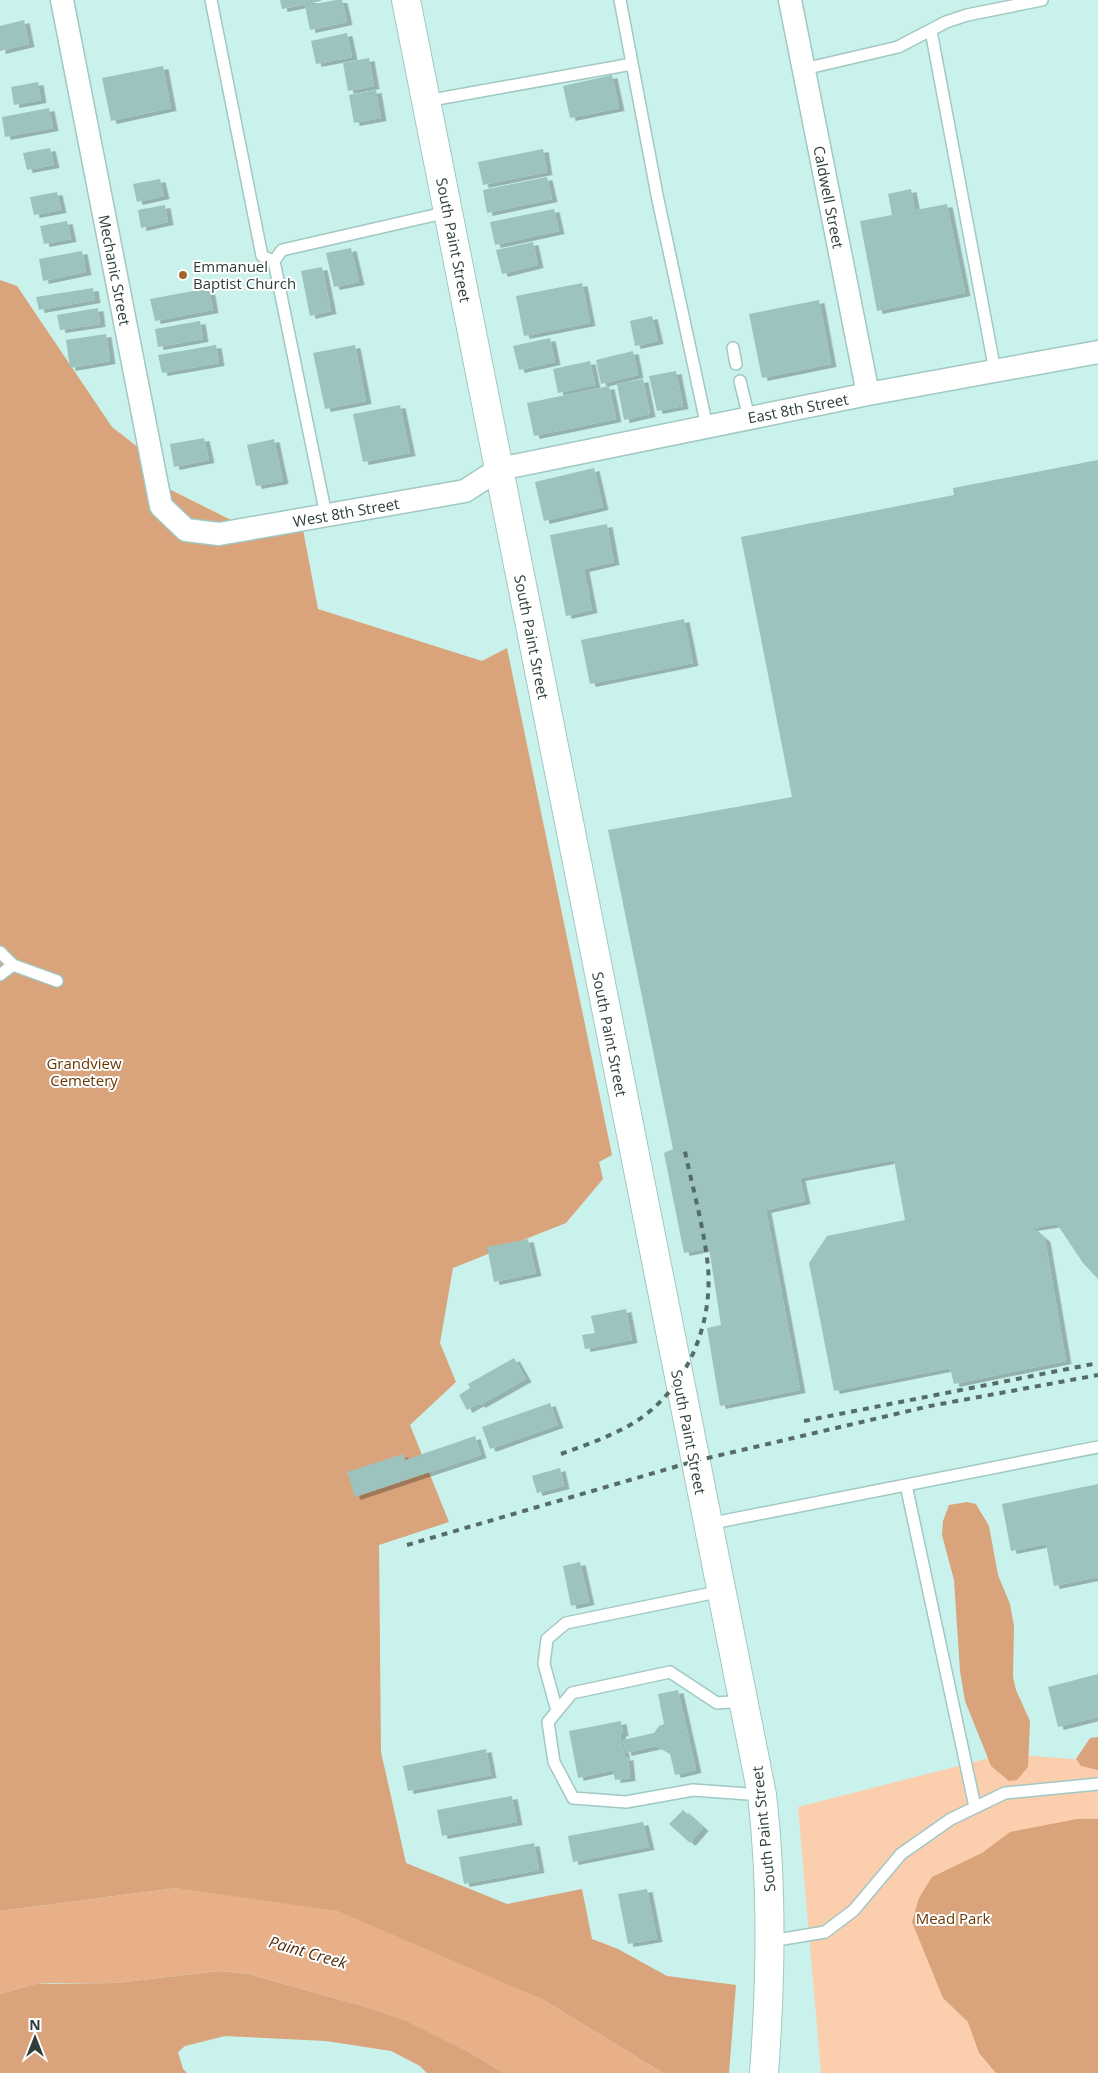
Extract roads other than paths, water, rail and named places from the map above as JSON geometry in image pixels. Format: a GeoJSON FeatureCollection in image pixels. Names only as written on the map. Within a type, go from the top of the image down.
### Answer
{"type":"FeatureCollection","features":[{"type":"Feature","properties":{"kind":"main road","name":"South Paint Street"},"geometry":{"type":"LineString","coordinates":[[406,0],[708,1524],[745,1700],[762,1795],[770,1888],[771,1941],[765,2062]]}},
{"type":"Feature","properties":{"kind":"street","name":"Mechanic Street"},"geometry":{"type":"LineString","coordinates":[[62,0],[161,506],[186,530]]}},
{"type":"Feature","properties":{"kind":"street","name":"Caldwell Street"},"geometry":{"type":"LineString","coordinates":[[790,0],[868,394]]}},
{"type":"Feature","properties":{"kind":"street","name":"East 8th Street"},"geometry":{"type":"LineString","coordinates":[[499,469],[868,394],[1098,352]]}},
{"type":"Feature","properties":{"kind":"street","name":"West 8th Street"},"geometry":{"type":"LineString","coordinates":[[186,530],[219,534],[465,491],[499,469]]}},
{"type":"Feature","properties":{"kind":"lane"},"geometry":{"type":"LineString","coordinates":[[211,0],[262,256],[274,261]]}},
{"type":"Feature","properties":{"kind":"lane"},"geometry":{"type":"LineString","coordinates":[[620,0],[707,427]]}},
{"type":"Feature","properties":{"kind":"lane"},"geometry":{"type":"LineString","coordinates":[[976,0],[978,13]]}},
{"type":"Feature","properties":{"kind":"lane"},"geometry":{"type":"LineString","coordinates":[[804,69],[898,47],[946,22],[978,13],[1042,0]]}},
{"type":"Feature","properties":{"kind":"lane"},"geometry":{"type":"LineString","coordinates":[[930,31],[995,371]]}},
{"type":"Feature","properties":{"kind":"lane"},"geometry":{"type":"LineString","coordinates":[[426,101],[632,64]]}},
{"type":"Feature","properties":{"kind":"lane"},"geometry":{"type":"LineString","coordinates":[[326,515],[274,261],[282,250],[448,212]]}},
{"type":"Feature","properties":{"kind":"lane"},"geometry":{"type":"LineString","coordinates":[[733,348],[736,364]]}},
{"type":"Feature","properties":{"kind":"lane"},"geometry":{"type":"LineString","coordinates":[[740,381],[749,418]]}},
{"type":"Feature","properties":{"kind":"lane"},"geometry":{"type":"LineString","coordinates":[[0,952],[13,965],[57,981]]}},
{"type":"Feature","properties":{"kind":"lane"},"geometry":{"type":"LineString","coordinates":[[0,975],[13,965]]}},
{"type":"Feature","properties":{"kind":"lane"},"geometry":{"type":"LineString","coordinates":[[708,1524],[1098,1447]]}},
{"type":"Feature","properties":{"kind":"lane"},"geometry":{"type":"LineString","coordinates":[[906,1485],[975,1807]]}},
{"type":"Feature","properties":{"kind":"lane"},"geometry":{"type":"LineString","coordinates":[[557,1711],[544,1664],[547,1638],[566,1623],[722,1591]]}},
{"type":"Feature","properties":{"kind":"lane"},"geometry":{"type":"LineString","coordinates":[[745,1700],[717,1703],[670,1672],[572,1693],[548,1722],[554,1762],[573,1798],[626,1802],[693,1790],[762,1795]]}},
{"type":"Feature","properties":{"kind":"lane"},"geometry":{"type":"LineString","coordinates":[[771,1941],[825,1932],[854,1910],[901,1854],[951,1819],[975,1807],[1005,1793],[1098,1784]]}},
{"type":"Feature","properties":{"kind":"water","name":"Paint Creek"},"geometry":{"type":"Polygon","coordinates":[[[176,1888],[338,1911],[542,1999],[663,2073],[504,2073],[467,2051],[406,2021],[366,2007],[249,1974],[219,1971],[116,1983],[35,1984],[0,1994],[0,1911],[176,1888]]]}},
{"type":"Feature","properties":{"kind":"railway"},"geometry":{"type":"LineString","coordinates":[[561,1454],[617,1432],[653,1409],[669,1393],[682,1374],[701,1334],[706,1312],[708,1267],[701,1222],[684,1147]]}},
{"type":"Feature","properties":{"kind":"railway"},"geometry":{"type":"LineString","coordinates":[[804,1421],[1098,1363]]}},
{"type":"Feature","properties":{"kind":"railway"},"geometry":{"type":"LineString","coordinates":[[407,1545],[695,1461],[930,1406],[1098,1375]]}},
{"type":"Feature","properties":{"kind":"place","name":"Emmanuel Baptist Church"},"geometry":{"type":"Point","coordinates":[183,275]}},
{"type":"Feature","properties":{"kind":"park label","name":"Grandview Cemetery"},"geometry":{"type":"Point","coordinates":[84,1072]}},
{"type":"Feature","properties":{"kind":"park label","name":"Mead Park"},"geometry":{"type":"Point","coordinates":[953,1918]}}]}
